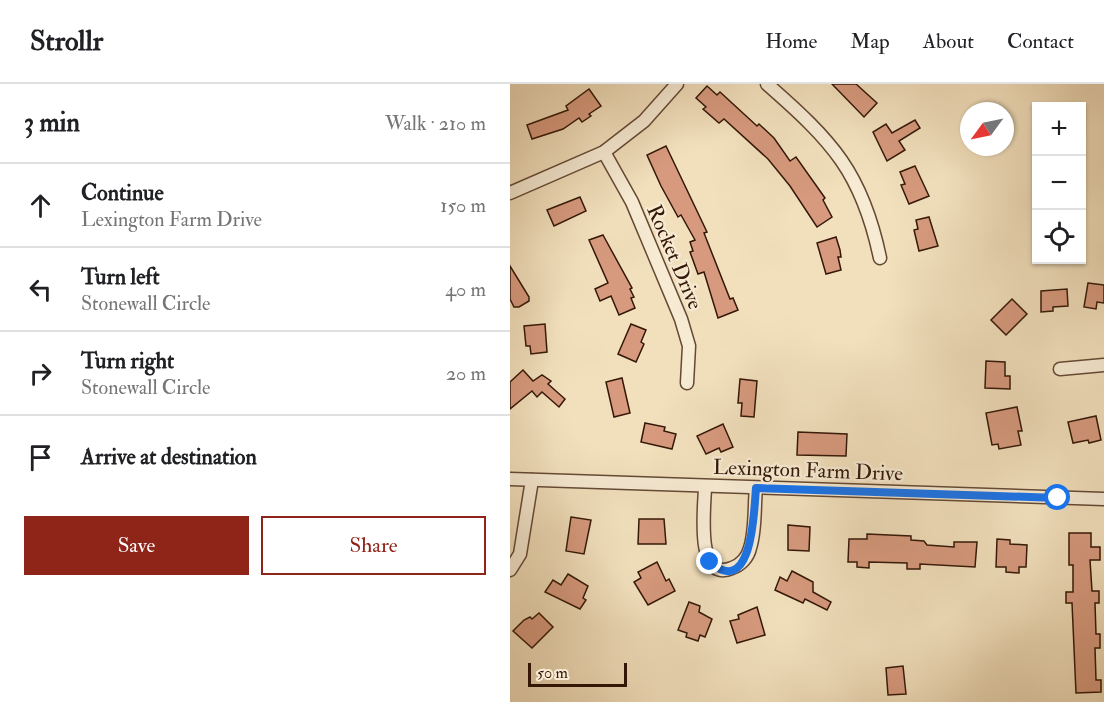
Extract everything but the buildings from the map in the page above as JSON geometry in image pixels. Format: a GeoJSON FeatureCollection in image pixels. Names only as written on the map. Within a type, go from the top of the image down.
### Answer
{"type":"FeatureCollection","features":[{"type":"Feature","properties":{"kind":"street"},"geometry":{"type":"LineString","coordinates":[[510,193],[604,152],[644,121],[677,84]]}},
{"type":"Feature","properties":{"kind":"street"},"geometry":{"type":"LineString","coordinates":[[767,84],[814,125],[849,168],[864,199],[880,258]]}},
{"type":"Feature","properties":{"kind":"street","name":"Rocket Drive"},"geometry":{"type":"LineString","coordinates":[[604,152],[632,202],[681,320],[689,346],[687,383]]}},
{"type":"Feature","properties":{"kind":"street"},"geometry":{"type":"LineString","coordinates":[[1060,369],[1104,365]]}},
{"type":"Feature","properties":{"kind":"street","name":"Lexington Farm Drive"},"geometry":{"type":"LineString","coordinates":[[510,479],[1104,499]]}},
{"type":"Feature","properties":{"kind":"street"},"geometry":{"type":"LineString","coordinates":[[510,570],[520,554],[532,480]]}},
{"type":"Feature","properties":{"kind":"street"},"geometry":{"type":"LineString","coordinates":[[705,486],[704,545],[710,562],[717,568],[729,570],[741,564],[750,548],[756,488]]}},
{"type":"Feature","properties":{"kind":"route"},"geometry":{"type":"LineString","coordinates":[[710,562],[717,568],[729,570],[741,564],[750,548],[756,488],[1058,498]]}}]}
